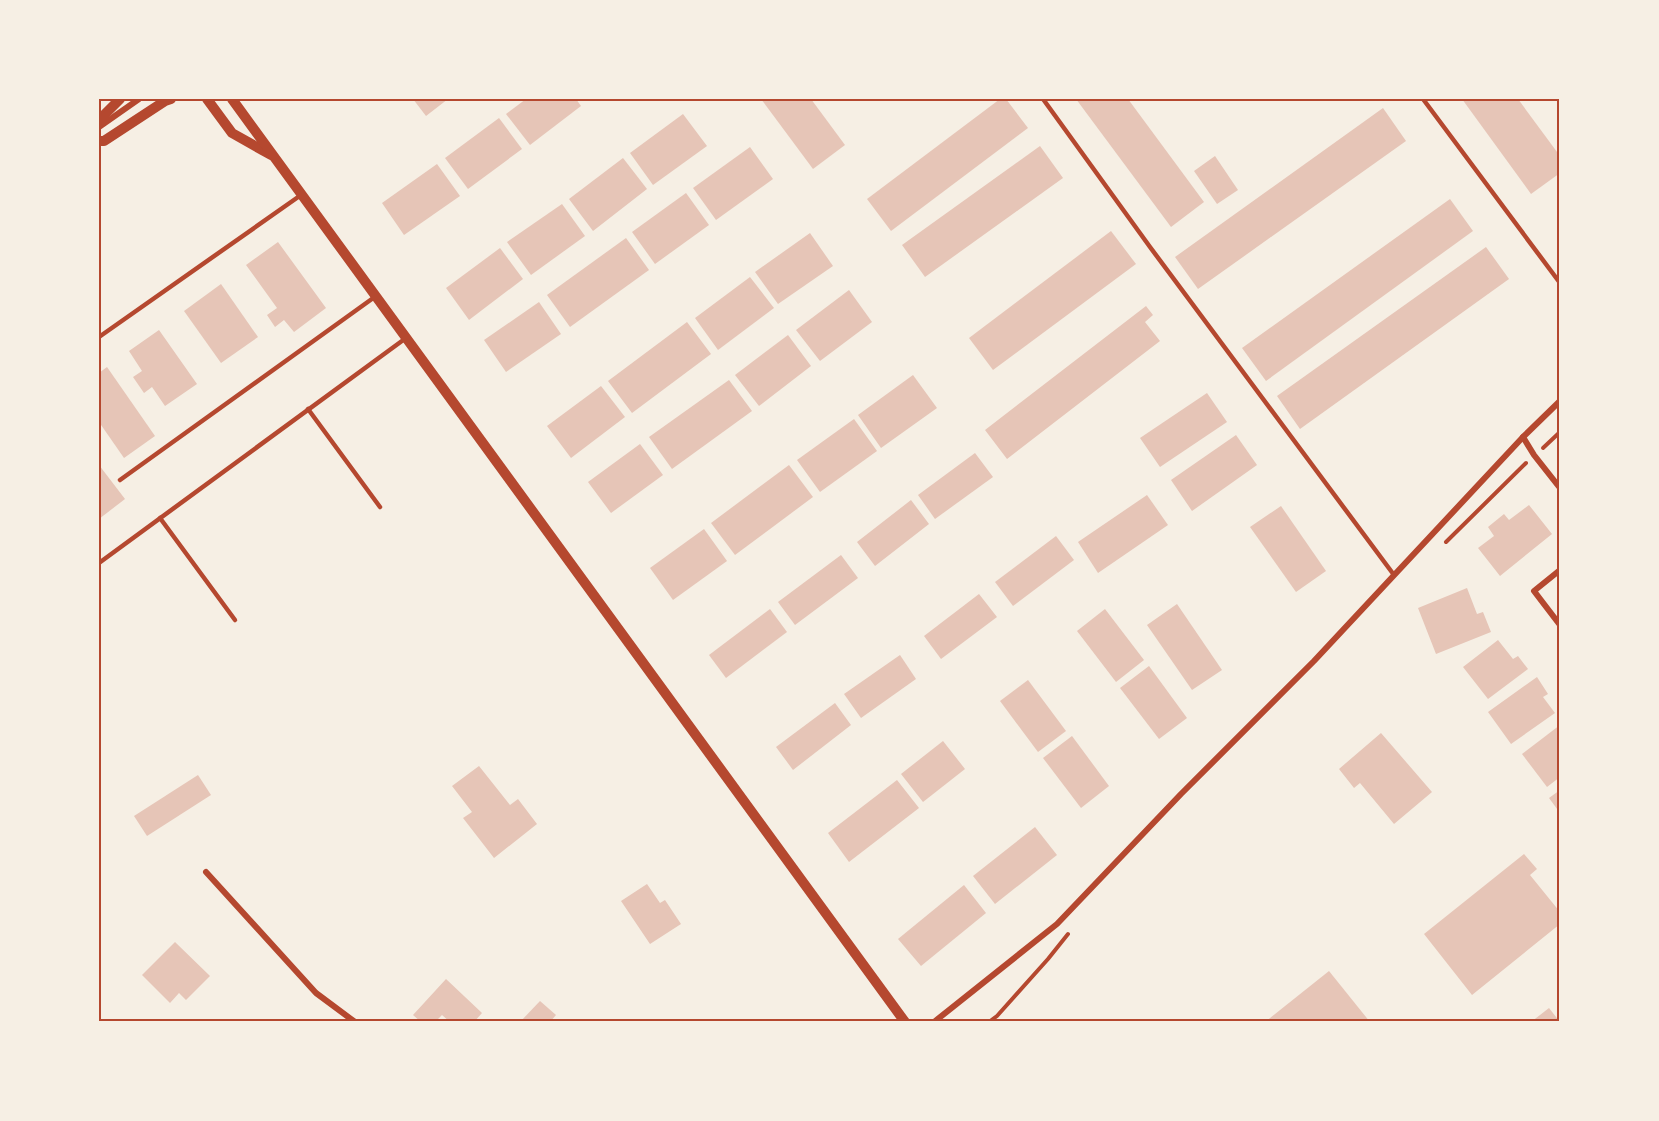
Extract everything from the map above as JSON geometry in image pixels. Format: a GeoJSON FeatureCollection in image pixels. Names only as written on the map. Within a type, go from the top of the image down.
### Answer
{"type":"FeatureCollection","features":[{"type":"Feature","properties":{"kind":"street"},"geometry":{"type":"LineString","coordinates":[[99,120],[120,99]]}},
{"type":"Feature","properties":{"kind":"street"},"geometry":{"type":"LineString","coordinates":[[99,127],[139,99]]}},
{"type":"Feature","properties":{"kind":"street"},"geometry":{"type":"LineString","coordinates":[[99,141],[104,141],[171,99]]}},
{"type":"Feature","properties":{"kind":"street"},"geometry":{"type":"LineString","coordinates":[[207,99],[232,133],[275,158]]}},
{"type":"Feature","properties":{"kind":"street"},"geometry":{"type":"LineString","coordinates":[[232,99],[905,1022]]}},
{"type":"Feature","properties":{"kind":"street"},"geometry":{"type":"LineString","coordinates":[[934,1022],[1057,924],[1181,794],[1314,661],[1523,437],[1560,401]]}},
{"type":"Feature","properties":{"kind":"street"},"geometry":{"type":"LineString","coordinates":[[1523,437],[1560,488]]}},
{"type":"Feature","properties":{"kind":"street"},"geometry":{"type":"LineString","coordinates":[[1560,570],[1534,591],[1560,626]]}},
{"type":"Feature","properties":{"kind":"street"},"geometry":{"type":"LineString","coordinates":[[206,872],[316,993],[355,1022]]}},
{"type":"Feature","properties":{"kind":"lane"},"geometry":{"type":"LineString","coordinates":[[1043,99],[1394,575]]}},
{"type":"Feature","properties":{"kind":"lane"},"geometry":{"type":"LineString","coordinates":[[1423,99],[1560,283]]}},
{"type":"Feature","properties":{"kind":"lane"},"geometry":{"type":"LineString","coordinates":[[99,337],[301,194]]}},
{"type":"Feature","properties":{"kind":"lane"},"geometry":{"type":"LineString","coordinates":[[120,480],[376,296]]}},
{"type":"Feature","properties":{"kind":"lane"},"geometry":{"type":"LineString","coordinates":[[99,563],[406,338]]}},
{"type":"Feature","properties":{"kind":"lane"},"geometry":{"type":"LineString","coordinates":[[308,410],[380,507]]}},
{"type":"Feature","properties":{"kind":"lane"},"geometry":{"type":"LineString","coordinates":[[160,518],[235,620]]}},
{"type":"Feature","properties":{"kind":"path"},"geometry":{"type":"LineString","coordinates":[[989,1022],[1048,959]]}},
{"type":"Feature","properties":{"kind":"building"},"geometry":{"type":"Polygon","coordinates":[[[413,99],[448,99],[426,116],[413,99]]]}},
{"type":"Feature","properties":{"kind":"building"},"geometry":{"type":"Polygon","coordinates":[[[526,99],[576,99],[581,106],[530,145],[506,114],[526,99]]]}},
{"type":"Feature","properties":{"kind":"building"},"geometry":{"type":"Polygon","coordinates":[[[761,99],[811,99],[845,145],[813,169],[761,99]]]}},
{"type":"Feature","properties":{"kind":"building"},"geometry":{"type":"Polygon","coordinates":[[[1000,99],[1006,99],[1028,128],[891,231],[867,199],[1000,99]]]}},
{"type":"Feature","properties":{"kind":"building"},"geometry":{"type":"Polygon","coordinates":[[[1076,99],[1128,99],[1204,202],[1171,227],[1076,99]]]}},
{"type":"Feature","properties":{"kind":"building"},"geometry":{"type":"Polygon","coordinates":[[[1462,99],[1518,99],[1560,156],[1560,173],[1531,194],[1462,99]]]}},
{"type":"Feature","properties":{"kind":"building"},"geometry":{"type":"Polygon","coordinates":[[[1383,108],[1406,141],[1198,289],[1175,257],[1383,108]]]}},
{"type":"Feature","properties":{"kind":"building"},"geometry":{"type":"Polygon","coordinates":[[[683,114],[707,146],[653,185],[630,153],[683,114]]]}},
{"type":"Feature","properties":{"kind":"building"},"geometry":{"type":"Polygon","coordinates":[[[499,118],[522,149],[468,189],[445,158],[499,118]]]}},
{"type":"Feature","properties":{"kind":"building"},"geometry":{"type":"Polygon","coordinates":[[[1040,146],[1063,178],[925,277],[902,245],[1040,146]]]}},
{"type":"Feature","properties":{"kind":"building"},"geometry":{"type":"Polygon","coordinates":[[[750,147],[773,179],[716,220],[693,188],[750,147]]]}},
{"type":"Feature","properties":{"kind":"building"},"geometry":{"type":"Polygon","coordinates":[[[1215,156],[1238,190],[1217,204],[1194,171],[1215,156]]]}},
{"type":"Feature","properties":{"kind":"building"},"geometry":{"type":"Polygon","coordinates":[[[623,158],[647,189],[593,231],[569,199],[623,158]]]}},
{"type":"Feature","properties":{"kind":"building"},"geometry":{"type":"Polygon","coordinates":[[[437,164],[460,196],[404,235],[382,203],[437,164]]]}},
{"type":"Feature","properties":{"kind":"building"},"geometry":{"type":"Polygon","coordinates":[[[686,193],[709,225],[655,264],[632,232],[686,193]]]}},
{"type":"Feature","properties":{"kind":"building"},"geometry":{"type":"Polygon","coordinates":[[[1450,199],[1473,231],[1266,381],[1242,348],[1450,199]]]}},
{"type":"Feature","properties":{"kind":"building"},"geometry":{"type":"Polygon","coordinates":[[[562,204],[585,236],[531,275],[507,242],[562,204]]]}},
{"type":"Feature","properties":{"kind":"building"},"geometry":{"type":"Polygon","coordinates":[[[1111,231],[1136,264],[993,370],[969,338],[1111,231]]]}},
{"type":"Feature","properties":{"kind":"building"},"geometry":{"type":"Polygon","coordinates":[[[810,233],[833,266],[778,304],[755,272],[810,233]]]}},
{"type":"Feature","properties":{"kind":"building"},"geometry":{"type":"Polygon","coordinates":[[[626,238],[649,270],[570,327],[547,295],[626,238]]]}},
{"type":"Feature","properties":{"kind":"building"},"geometry":{"type":"Polygon","coordinates":[[[278,242],[326,308],[294,332],[284,320],[275,327],[267,315],[277,308],[246,265],[278,242]]]}},
{"type":"Feature","properties":{"kind":"building"},"geometry":{"type":"Polygon","coordinates":[[[1486,247],[1509,279],[1300,429],[1277,396],[1486,247]]]}},
{"type":"Feature","properties":{"kind":"building"},"geometry":{"type":"Polygon","coordinates":[[[500,248],[523,279],[469,320],[446,288],[500,248]]]}},
{"type":"Feature","properties":{"kind":"building"},"geometry":{"type":"Polygon","coordinates":[[[750,277],[774,308],[718,350],[695,318],[750,277]]]}},
{"type":"Feature","properties":{"kind":"building"},"geometry":{"type":"Polygon","coordinates":[[[221,284],[258,337],[221,363],[184,311],[221,284]]]}},
{"type":"Feature","properties":{"kind":"building"},"geometry":{"type":"Polygon","coordinates":[[[849,290],[872,322],[820,361],[796,330],[849,290]]]}},
{"type":"Feature","properties":{"kind":"building"},"geometry":{"type":"Polygon","coordinates":[[[539,302],[561,334],[506,372],[484,340],[539,302]]]}},
{"type":"Feature","properties":{"kind":"building"},"geometry":{"type":"Polygon","coordinates":[[[1146,306],[1153,315],[1145,322],[1160,341],[1007,459],[985,430],[1146,306]]]}},
{"type":"Feature","properties":{"kind":"building"},"geometry":{"type":"Polygon","coordinates":[[[687,322],[711,354],[632,413],[608,381],[687,322]]]}},
{"type":"Feature","properties":{"kind":"building"},"geometry":{"type":"Polygon","coordinates":[[[159,330],[197,384],[165,406],[152,387],[144,393],[133,377],[142,371],[129,351],[159,330]]]}},
{"type":"Feature","properties":{"kind":"building"},"geometry":{"type":"Polygon","coordinates":[[[788,335],[811,366],[759,406],[735,375],[788,335]]]}},
{"type":"Feature","properties":{"kind":"building"},"geometry":{"type":"Polygon","coordinates":[[[107,367],[155,436],[124,458],[99,422],[99,373],[107,367]]]}},
{"type":"Feature","properties":{"kind":"building"},"geometry":{"type":"Polygon","coordinates":[[[913,375],[937,408],[881,448],[858,415],[913,375]]]}},
{"type":"Feature","properties":{"kind":"building"},"geometry":{"type":"Polygon","coordinates":[[[729,380],[752,411],[672,469],[649,437],[729,380]]]}},
{"type":"Feature","properties":{"kind":"building"},"geometry":{"type":"Polygon","coordinates":[[[601,386],[625,417],[571,458],[547,426],[601,386]]]}},
{"type":"Feature","properties":{"kind":"building"},"geometry":{"type":"Polygon","coordinates":[[[1207,393],[1227,422],[1160,467],[1140,438],[1207,393]]]}},
{"type":"Feature","properties":{"kind":"building"},"geometry":{"type":"Polygon","coordinates":[[[854,419],[877,451],[820,492],[797,460],[854,419]]]}},
{"type":"Feature","properties":{"kind":"building"},"geometry":{"type":"Polygon","coordinates":[[[1236,435],[1257,465],[1192,511],[1171,480],[1236,435]]]}},
{"type":"Feature","properties":{"kind":"building"},"geometry":{"type":"Polygon","coordinates":[[[640,444],[663,475],[611,513],[588,482],[640,444]]]}},
{"type":"Feature","properties":{"kind":"building"},"geometry":{"type":"Polygon","coordinates":[[[975,453],[993,477],[935,519],[918,495],[975,453]]]}},
{"type":"Feature","properties":{"kind":"building"},"geometry":{"type":"Polygon","coordinates":[[[99,465],[125,499],[99,519],[99,465]]]}},
{"type":"Feature","properties":{"kind":"building"},"geometry":{"type":"Polygon","coordinates":[[[789,465],[813,497],[735,555],[711,523],[789,465]]]}},
{"type":"Feature","properties":{"kind":"building"},"geometry":{"type":"Polygon","coordinates":[[[1147,495],[1168,525],[1098,573],[1078,542],[1147,495]]]}},
{"type":"Feature","properties":{"kind":"building"},"geometry":{"type":"Polygon","coordinates":[[[911,500],[929,524],[875,566],[857,542],[911,500]]]}},
{"type":"Feature","properties":{"kind":"building"},"geometry":{"type":"Polygon","coordinates":[[[1529,505],[1552,534],[1500,576],[1478,548],[1494,536],[1488,527],[1504,514],[1509,520],[1529,505]]]}},
{"type":"Feature","properties":{"kind":"building"},"geometry":{"type":"Polygon","coordinates":[[[1281,506],[1326,571],[1296,592],[1250,527],[1281,506]]]}},
{"type":"Feature","properties":{"kind":"building"},"geometry":{"type":"Polygon","coordinates":[[[704,529],[727,561],[673,600],[650,568],[704,529]]]}},
{"type":"Feature","properties":{"kind":"building"},"geometry":{"type":"Polygon","coordinates":[[[1056,536],[1074,560],[1013,606],[995,582],[1056,536]]]}},
{"type":"Feature","properties":{"kind":"building"},"geometry":{"type":"Polygon","coordinates":[[[841,555],[858,578],[795,625],[778,602],[841,555]]]}},
{"type":"Feature","properties":{"kind":"building"},"geometry":{"type":"Polygon","coordinates":[[[1467,588],[1477,614],[1483,612],[1491,632],[1436,654],[1418,608],[1467,588]]]}},
{"type":"Feature","properties":{"kind":"building"},"geometry":{"type":"Polygon","coordinates":[[[979,594],[997,617],[941,659],[924,636],[979,594]]]}},
{"type":"Feature","properties":{"kind":"building"},"geometry":{"type":"Polygon","coordinates":[[[1177,604],[1222,670],[1192,690],[1147,625],[1177,604]]]}},
{"type":"Feature","properties":{"kind":"building"},"geometry":{"type":"Polygon","coordinates":[[[770,609],[787,632],[726,678],[709,655],[770,609]]]}},
{"type":"Feature","properties":{"kind":"building"},"geometry":{"type":"Polygon","coordinates":[[[1105,609],[1144,660],[1116,682],[1077,631],[1105,609]]]}},
{"type":"Feature","properties":{"kind":"building"},"geometry":{"type":"Polygon","coordinates":[[[1498,640],[1513,659],[1518,656],[1528,669],[1488,699],[1463,667],[1498,640]]]}},
{"type":"Feature","properties":{"kind":"building"},"geometry":{"type":"Polygon","coordinates":[[[900,655],[916,679],[861,718],[844,694],[900,655]]]}},
{"type":"Feature","properties":{"kind":"building"},"geometry":{"type":"Polygon","coordinates":[[[1149,666],[1187,718],[1159,739],[1120,688],[1149,666]]]}},
{"type":"Feature","properties":{"kind":"building"},"geometry":{"type":"Polygon","coordinates":[[[1537,677],[1548,694],[1543,697],[1555,713],[1511,744],[1488,712],[1537,677]]]}},
{"type":"Feature","properties":{"kind":"building"},"geometry":{"type":"Polygon","coordinates":[[[1028,680],[1066,731],[1038,752],[1000,701],[1028,680]]]}},
{"type":"Feature","properties":{"kind":"building"},"geometry":{"type":"Polygon","coordinates":[[[835,703],[851,725],[793,770],[776,747],[835,703]]]}},
{"type":"Feature","properties":{"kind":"building"},"geometry":{"type":"Polygon","coordinates":[[[1560,725],[1560,777],[1547,787],[1522,754],[1560,725]]]}},
{"type":"Feature","properties":{"kind":"building"},"geometry":{"type":"Polygon","coordinates":[[[1381,733],[1432,792],[1394,824],[1360,783],[1354,788],[1339,769],[1381,733]]]}},
{"type":"Feature","properties":{"kind":"building"},"geometry":{"type":"Polygon","coordinates":[[[1072,736],[1109,786],[1081,808],[1043,758],[1072,736]]]}},
{"type":"Feature","properties":{"kind":"building"},"geometry":{"type":"Polygon","coordinates":[[[943,741],[965,769],[923,802],[901,774],[943,741]]]}},
{"type":"Feature","properties":{"kind":"building"},"geometry":{"type":"Polygon","coordinates":[[[479,766],[510,805],[518,799],[537,824],[494,858],[463,818],[472,812],[452,786],[479,766]]]}},
{"type":"Feature","properties":{"kind":"building"},"geometry":{"type":"Polygon","coordinates":[[[198,775],[211,795],[147,836],[134,816],[198,775]]]}},
{"type":"Feature","properties":{"kind":"building"},"geometry":{"type":"Polygon","coordinates":[[[897,780],[919,808],[849,862],[828,833],[897,780]]]}},
{"type":"Feature","properties":{"kind":"building"},"geometry":{"type":"Polygon","coordinates":[[[1560,790],[1560,813],[1549,798],[1560,790]]]}},
{"type":"Feature","properties":{"kind":"building"},"geometry":{"type":"Polygon","coordinates":[[[1035,827],[1057,855],[995,904],[973,876],[1035,827]]]}},
{"type":"Feature","properties":{"kind":"building"},"geometry":{"type":"Polygon","coordinates":[[[1524,854],[1537,869],[1530,875],[1560,912],[1560,924],[1472,995],[1424,934],[1524,854]]]}},
{"type":"Feature","properties":{"kind":"building"},"geometry":{"type":"Polygon","coordinates":[[[647,884],[660,903],[665,900],[681,924],[650,944],[621,901],[647,884]]]}},
{"type":"Feature","properties":{"kind":"building"},"geometry":{"type":"Polygon","coordinates":[[[964,885],[986,913],[921,966],[898,939],[964,885]]]}},
{"type":"Feature","properties":{"kind":"building"},"geometry":{"type":"Polygon","coordinates":[[[175,942],[210,976],[186,1000],[179,993],[170,1003],[142,975],[175,942]]]}},
{"type":"Feature","properties":{"kind":"building"},"geometry":{"type":"Polygon","coordinates":[[[1329,971],[1370,1022],[1265,1022],[1329,971]]]}},
{"type":"Feature","properties":{"kind":"building"},"geometry":{"type":"Polygon","coordinates":[[[446,979],[482,1013],[474,1022],[450,1022],[442,1015],[435,1022],[421,1022],[413,1015],[446,979]]]}},
{"type":"Feature","properties":{"kind":"building"},"geometry":{"type":"Polygon","coordinates":[[[540,1001],[556,1015],[550,1022],[520,1022],[540,1001]]]}},
{"type":"Feature","properties":{"kind":"building"},"geometry":{"type":"Polygon","coordinates":[[[1549,1008],[1560,1022],[1531,1022],[1549,1008]]]}}]}
